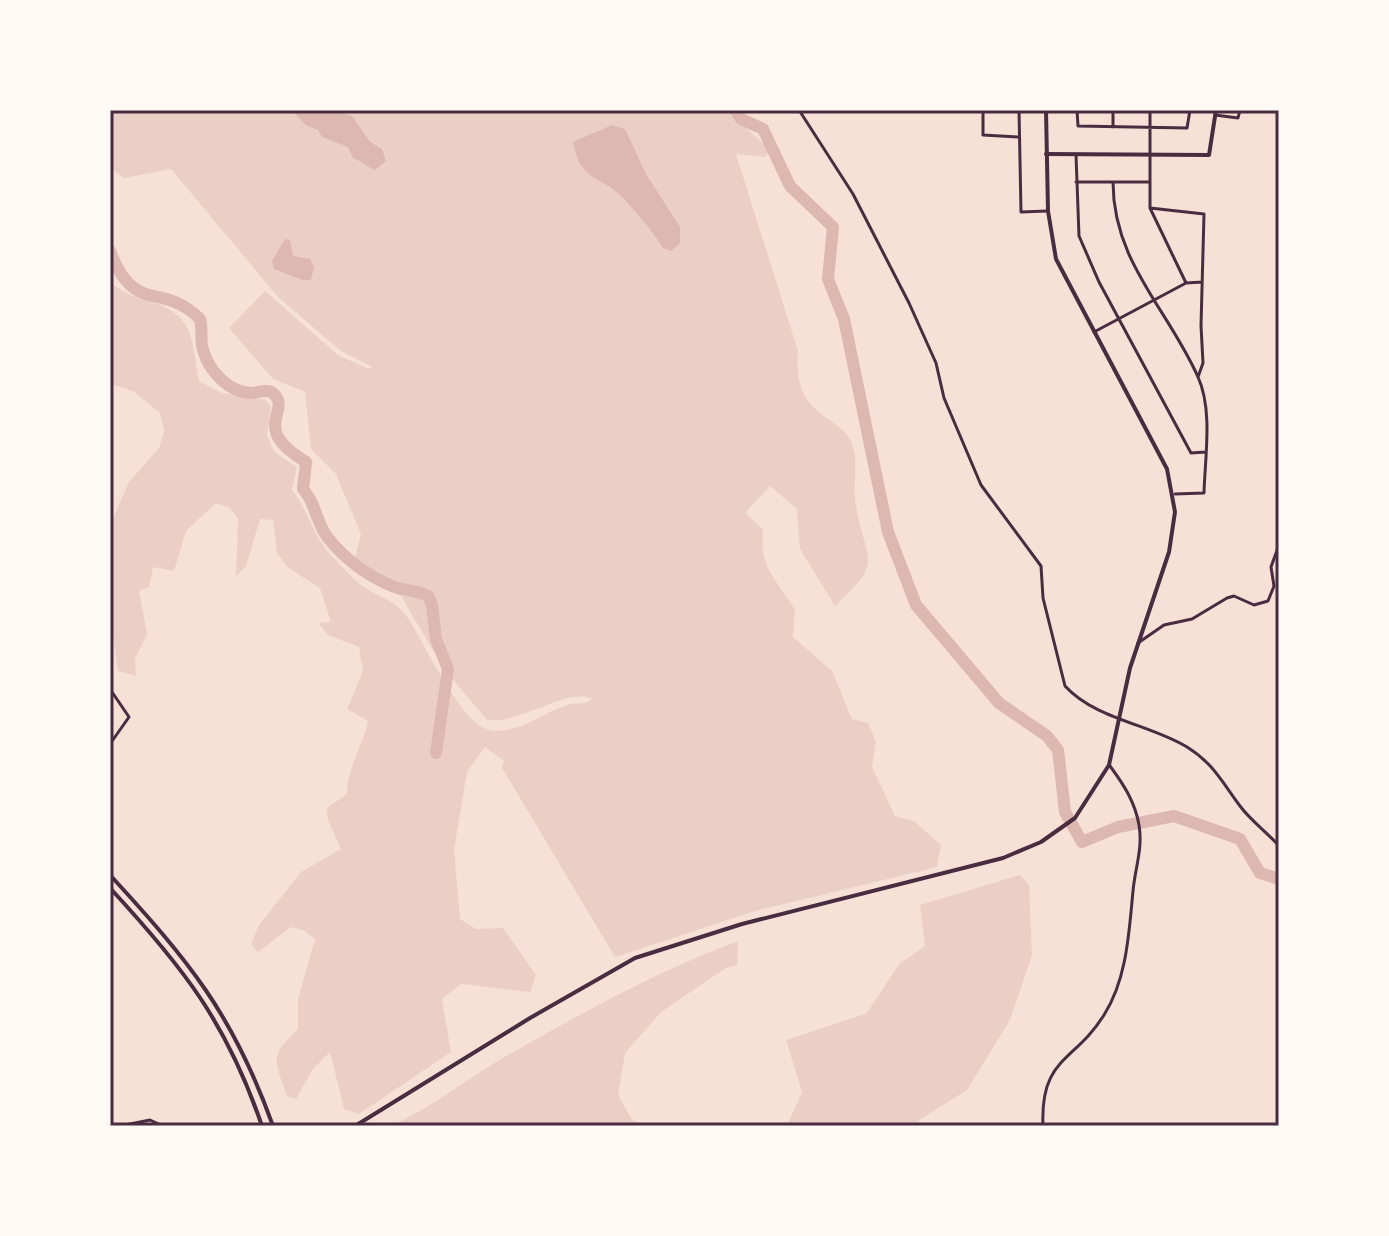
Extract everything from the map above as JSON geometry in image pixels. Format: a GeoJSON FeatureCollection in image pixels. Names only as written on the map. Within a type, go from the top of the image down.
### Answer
{"type":"FeatureCollection","features":[{"type":"Feature","properties":{"kind":"main road"},"geometry":{"type":"LineString","coordinates":[[355,1126],[600,976],[670,944],[1003,858],[1059,831],[1075,818],[1109,765],[1138,643],[1169,552],[1175,494],[1167,469],[1056,259],[1048,211],[1046,110]]}},
{"type":"Feature","properties":{"kind":"main road"},"geometry":{"type":"LineString","coordinates":[[1046,154],[1209,155],[1215,113]]}},
{"type":"Feature","properties":{"kind":"main road"},"geometry":{"type":"LineString","coordinates":[[110,875],[207,988],[253,1069],[273,1126]]}},
{"type":"Feature","properties":{"kind":"main road"},"geometry":{"type":"LineString","coordinates":[[110,888],[168,951],[200,993],[232,1049],[262,1126]]}},
{"type":"Feature","properties":{"kind":"street"},"geometry":{"type":"LineString","coordinates":[[799,110],[853,194],[909,303],[936,363],[944,398],[981,485],[1041,566],[1043,598],[1065,686],[1073,695],[1121,719],[1160,733],[1209,761],[1241,807],[1279,846]]}},
{"type":"Feature","properties":{"kind":"street"},"geometry":{"type":"LineString","coordinates":[[983,110],[983,135],[1018,137]]}},
{"type":"Feature","properties":{"kind":"street"},"geometry":{"type":"LineString","coordinates":[[1019,110],[1021,212],[1048,211]]}},
{"type":"Feature","properties":{"kind":"street"},"geometry":{"type":"LineString","coordinates":[[1077,110],[1078,126],[1187,128],[1190,110]]}},
{"type":"Feature","properties":{"kind":"street"},"geometry":{"type":"LineString","coordinates":[[1113,110],[1113,127]]}},
{"type":"Feature","properties":{"kind":"street"},"geometry":{"type":"LineString","coordinates":[[1150,110],[1150,208],[1186,283]]}},
{"type":"Feature","properties":{"kind":"street"},"geometry":{"type":"LineString","coordinates":[[1215,113],[1238,118],[1240,110]]}},
{"type":"Feature","properties":{"kind":"street"},"geometry":{"type":"LineString","coordinates":[[1076,155],[1079,236],[1191,453],[1205,452]]}},
{"type":"Feature","properties":{"kind":"street"},"geometry":{"type":"LineString","coordinates":[[1076,182],[1150,182]]}},
{"type":"Feature","properties":{"kind":"street"},"geometry":{"type":"LineString","coordinates":[[1113,182],[1115,219],[1152,301],[1198,377],[1205,402],[1204,493],[1175,494]]}},
{"type":"Feature","properties":{"kind":"street"},"geometry":{"type":"LineString","coordinates":[[1150,208],[1204,214],[1203,363],[1198,377]]}},
{"type":"Feature","properties":{"kind":"street"},"geometry":{"type":"LineString","coordinates":[[1094,332],[1186,283],[1202,282]]}},
{"type":"Feature","properties":{"kind":"street"},"geometry":{"type":"LineString","coordinates":[[1138,643],[1164,625],[1192,619],[1227,598],[1234,596],[1254,605],[1268,601],[1274,586],[1271,567],[1279,545]]}},
{"type":"Feature","properties":{"kind":"street"},"geometry":{"type":"LineString","coordinates":[[110,689],[129,717],[110,744]]}},
{"type":"Feature","properties":{"kind":"street"},"geometry":{"type":"LineString","coordinates":[[1043,1126],[1044,1093],[1049,1076],[1063,1058],[1089,1036],[1104,1016],[1112,1001],[1127,947],[1141,845],[1133,802],[1109,765]]}},
{"type":"Feature","properties":{"kind":"street"},"geometry":{"type":"LineString","coordinates":[[110,1068],[110,1114]]}},
{"type":"Feature","properties":{"kind":"street"},"geometry":{"type":"LineString","coordinates":[[120,1126],[150,1120],[163,1126]]}},
{"type":"Feature","properties":{"kind":"shaded area"},"geometry":{"type":"Polygon","coordinates":[[[110,110],[726,110],[759,140],[769,151],[765,157],[736,154],[798,351],[798,376],[803,391],[812,405],[842,429],[852,444],[855,498],[868,560],[861,579],[835,606],[800,549],[797,509],[770,486],[745,513],[763,529],[766,564],[795,610],[793,637],[832,671],[852,719],[868,723],[876,742],[872,767],[895,816],[914,821],[941,845],[937,867],[755,911],[615,957],[502,768],[504,761],[485,747],[467,772],[454,850],[460,919],[476,929],[503,928],[536,975],[530,992],[461,984],[442,999],[451,1052],[359,1114],[344,1109],[330,1052],[313,1069],[296,1099],[287,1096],[277,1066],[278,1052],[298,1029],[298,999],[315,939],[303,930],[291,927],[258,952],[251,944],[259,925],[301,872],[341,849],[328,820],[327,808],[347,794],[368,721],[347,709],[363,671],[359,647],[328,635],[318,623],[331,622],[320,588],[287,567],[277,553],[273,520],[260,519],[246,566],[236,577],[238,519],[230,508],[216,503],[186,531],[174,571],[153,567],[149,587],[139,591],[147,634],[135,659],[136,676],[118,671],[110,617],[110,525],[129,482],[159,448],[164,431],[160,413],[133,391],[110,384],[110,281],[127,293],[166,308],[182,320],[192,341],[199,381],[222,393],[266,400],[271,407],[267,435],[274,452],[297,467],[292,490],[323,546],[358,583],[395,604],[404,613],[453,695],[474,721],[494,731],[504,730],[564,706],[592,699],[571,697],[515,717],[487,720],[444,669],[401,596],[369,581],[355,558],[361,534],[336,474],[311,449],[305,392],[273,379],[229,328],[265,291],[338,355],[369,369],[372,367],[341,351],[278,297],[171,169],[124,178],[111,168],[110,110]]]}},
{"type":"Feature","properties":{"kind":"shaded area"},"geometry":{"type":"Polygon","coordinates":[[[291,110],[333,110],[352,116],[370,142],[382,149],[386,161],[372,169],[353,158],[348,147],[322,137],[318,130],[307,126],[291,110]]]}},
{"type":"Feature","properties":{"kind":"shaded area"},"geometry":{"type":"Polygon","coordinates":[[[612,125],[625,129],[646,174],[680,227],[680,243],[671,251],[663,248],[622,197],[580,164],[573,142],[612,125]]]}},
{"type":"Feature","properties":{"kind":"shaded area"},"geometry":{"type":"Polygon","coordinates":[[[285,239],[290,240],[293,256],[310,259],[314,267],[311,280],[302,280],[274,269],[272,261],[285,239]]]}},
{"type":"Feature","properties":{"kind":"shaded area"},"geometry":{"type":"Polygon","coordinates":[[[1020,875],[1029,885],[1032,955],[1010,1020],[967,1090],[910,1126],[787,1126],[802,1092],[786,1040],[867,1013],[899,964],[925,946],[920,905],[1020,875]]]}},
{"type":"Feature","properties":{"kind":"shaded area"},"geometry":{"type":"Polygon","coordinates":[[[738,941],[737,965],[726,968],[661,1012],[625,1053],[618,1095],[631,1118],[641,1126],[391,1126],[434,1103],[501,1059],[588,1011],[677,966],[738,941]]]}},
{"type":"Feature","properties":{"kind":"waterway"},"geometry":{"type":"LineString","coordinates":[[735,110],[741,119],[763,129],[790,186],[833,227],[828,279],[844,319],[888,532],[916,605],[999,703],[1047,736],[1058,750],[1065,812],[1082,842],[1118,827],[1174,816],[1240,839],[1260,873],[1279,879]]}},
{"type":"Feature","properties":{"kind":"waterway"},"geometry":{"type":"LineString","coordinates":[[110,251],[129,284],[139,291],[173,301],[200,319],[203,350],[210,366],[221,379],[244,392],[267,391],[275,395],[278,402],[276,431],[289,450],[306,462],[303,489],[324,532],[335,546],[374,577],[397,588],[428,596],[436,639],[448,669],[436,753]]}}]}
